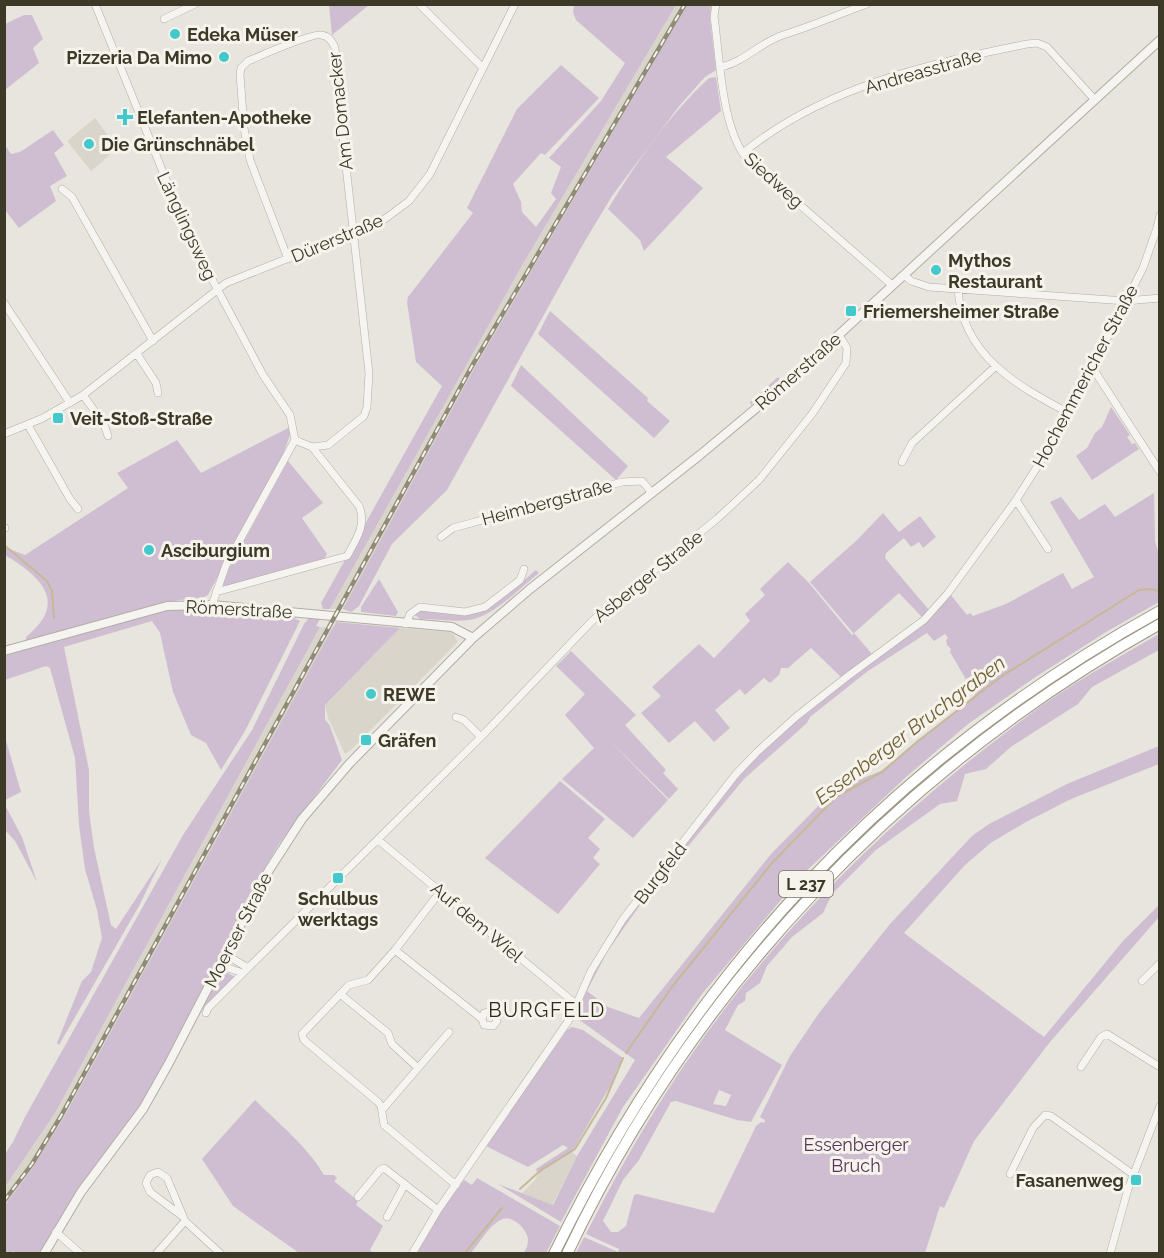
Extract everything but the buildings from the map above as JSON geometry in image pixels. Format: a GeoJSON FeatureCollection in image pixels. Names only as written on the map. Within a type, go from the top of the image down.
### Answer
{"type":"FeatureCollection","features":[{"type":"Feature","properties":{"kind":"highway","name":"L 237"},"geometry":{"type":"LineString","coordinates":[[554,1254],[617,1135],[671,1050],[741,957],[811,878],[868,821],[966,737],[1083,655],[1160,611]]}},
{"type":"Feature","properties":{"kind":"highway","name":"L 237"},"geometry":{"type":"LineString","coordinates":[[567,1254],[616,1159],[669,1074],[740,977],[822,883],[873,832],[973,747],[1035,701],[1114,649],[1160,624]]}},
{"type":"Feature","properties":{"kind":"street","name":"Länglingsweg"},"geometry":{"type":"LineString","coordinates":[[95,4],[169,192],[188,234],[263,375],[290,415],[295,440]]}},
{"type":"Feature","properties":{"kind":"street"},"geometry":{"type":"LineString","coordinates":[[164,19],[195,4]]}},
{"type":"Feature","properties":{"kind":"street"},"geometry":{"type":"LineString","coordinates":[[419,4],[482,67]]}},
{"type":"Feature","properties":{"kind":"street","name":"Dürerstraße"},"geometry":{"type":"LineString","coordinates":[[4,434],[28,425],[83,395],[226,283],[354,233],[395,212],[423,184],[515,4]]}},
{"type":"Feature","properties":{"kind":"street","name":"Siedweg"},"geometry":{"type":"LineString","coordinates":[[716,4],[714,16],[729,127],[742,153],[892,285]]}},
{"type":"Feature","properties":{"kind":"street"},"geometry":{"type":"LineString","coordinates":[[721,68],[783,35],[797,32],[832,16],[867,4]]}},
{"type":"Feature","properties":{"kind":"street","name":"Am Domacker"},"geometry":{"type":"LineString","coordinates":[[288,259],[250,160],[244,128],[240,75],[241,69],[248,61],[316,34],[330,39],[334,48],[369,373],[367,407],[360,420],[328,445],[312,447]]}},
{"type":"Feature","properties":{"kind":"street","name":"Römerstraße"},"geometry":{"type":"LineString","coordinates":[[4,651],[167,606],[212,604],[452,627],[473,638],[530,589],[652,493],[783,385],[1160,40]]}},
{"type":"Feature","properties":{"kind":"street","name":"Andreasstraße"},"geometry":{"type":"LineString","coordinates":[[742,153],[803,114],[866,85],[930,65],[1027,44],[1037,43],[1047,47],[1095,100]]}},
{"type":"Feature","properties":{"kind":"street"},"geometry":{"type":"LineString","coordinates":[[62,189],[72,197],[153,341]]}},
{"type":"Feature","properties":{"kind":"street","name":"Hochemmericher Straße"},"geometry":{"type":"LineString","coordinates":[[948,593],[1045,456],[1143,268],[1160,215]]}},
{"type":"Feature","properties":{"kind":"street"},"geometry":{"type":"LineString","coordinates":[[904,275],[911,281],[922,285],[958,289],[1126,301],[1160,298]]}},
{"type":"Feature","properties":{"kind":"street"},"geometry":{"type":"LineString","coordinates":[[958,289],[959,302],[967,330],[981,350],[996,366],[1028,391],[1069,413]]}},
{"type":"Feature","properties":{"kind":"street"},"geometry":{"type":"LineString","coordinates":[[4,303],[70,403]]}},
{"type":"Feature","properties":{"kind":"street","name":"Asberger Straße"},"geometry":{"type":"LineString","coordinates":[[206,1013],[208,1008],[245,970],[481,737],[593,620],[718,518],[781,455],[813,414],[848,358],[847,348],[839,335]]}},
{"type":"Feature","properties":{"kind":"street"},"geometry":{"type":"LineString","coordinates":[[137,354],[156,383],[159,393]]}},
{"type":"Feature","properties":{"kind":"street"},"geometry":{"type":"LineString","coordinates":[[902,462],[912,443],[996,366]]}},
{"type":"Feature","properties":{"kind":"street"},"geometry":{"type":"LineString","coordinates":[[1092,367],[1160,472]]}},
{"type":"Feature","properties":{"kind":"street"},"geometry":{"type":"LineString","coordinates":[[83,395],[104,424],[108,436]]}},
{"type":"Feature","properties":{"kind":"street"},"geometry":{"type":"LineString","coordinates":[[28,425],[70,499],[78,508]]}},
{"type":"Feature","properties":{"kind":"street"},"geometry":{"type":"LineString","coordinates":[[212,604],[216,592],[226,565],[295,440],[312,447],[359,506],[363,515],[362,526],[347,555],[216,592]]}},
{"type":"Feature","properties":{"kind":"street","name":"Heimbergstraße"},"geometry":{"type":"LineString","coordinates":[[441,537],[453,528],[622,482],[642,481],[652,493]]}},
{"type":"Feature","properties":{"kind":"street"},"geometry":{"type":"LineString","coordinates":[[1016,500],[1048,549]]}},
{"type":"Feature","properties":{"kind":"street"},"geometry":{"type":"LineString","coordinates":[[406,624],[410,614],[420,607],[465,612],[485,607],[520,580],[524,569]]}},
{"type":"Feature","properties":{"kind":"street","name":"Burgfeld"},"geometry":{"type":"LineString","coordinates":[[412,1254],[438,1210],[571,1017],[602,951],[623,919],[736,774],[797,716],[924,620],[948,593]]}},
{"type":"Feature","properties":{"kind":"street","name":"Moerser Straße"},"geometry":{"type":"LineString","coordinates":[[44,1254],[81,1192],[143,1109],[268,870],[302,819],[352,761],[473,638]]}},
{"type":"Feature","properties":{"kind":"street"},"geometry":{"type":"LineString","coordinates":[[456,717],[464,720],[481,737]]}},
{"type":"Feature","properties":{"kind":"street","name":"Auf dem Wiel"},"geometry":{"type":"LineString","coordinates":[[378,840],[576,1004]]}},
{"type":"Feature","properties":{"kind":"street"},"geometry":{"type":"LineString","coordinates":[[440,892],[395,950],[368,980],[349,986],[302,1034],[304,1040],[378,1102],[382,1110],[384,1125],[456,1185]]}},
{"type":"Feature","properties":{"kind":"street"},"geometry":{"type":"LineString","coordinates":[[395,950],[482,1019]]}},
{"type":"Feature","properties":{"kind":"street"},"geometry":{"type":"LineString","coordinates":[[225,954],[245,970]]}},
{"type":"Feature","properties":{"kind":"street"},"geometry":{"type":"LineString","coordinates":[[1142,981],[1160,963]]}},
{"type":"Feature","properties":{"kind":"street"},"geometry":{"type":"LineString","coordinates":[[219,965],[245,970]]}},
{"type":"Feature","properties":{"kind":"street"},"geometry":{"type":"LineString","coordinates":[[340,994],[388,1033],[392,1044],[418,1068]]}},
{"type":"Feature","properties":{"kind":"street"},"geometry":{"type":"LineString","coordinates":[[382,1110],[449,1032]]}},
{"type":"Feature","properties":{"kind":"street"},"geometry":{"type":"LineString","coordinates":[[1081,1067],[1101,1037],[1107,1034],[1160,1067]]}},
{"type":"Feature","properties":{"kind":"street"},"geometry":{"type":"LineString","coordinates":[[1110,1254],[1134,1175],[1160,1106]]}},
{"type":"Feature","properties":{"kind":"street"},"geometry":{"type":"LineString","coordinates":[[1010,1174],[1032,1128],[1045,1115],[1051,1116],[1134,1175]]}},
{"type":"Feature","properties":{"kind":"street"},"geometry":{"type":"LineString","coordinates":[[358,1197],[384,1168],[438,1210]]}},
{"type":"Feature","properties":{"kind":"street"},"geometry":{"type":"LineString","coordinates":[[183,1219],[165,1176],[158,1172],[150,1175],[146,1183],[148,1190],[221,1254]]}},
{"type":"Feature","properties":{"kind":"street"},"geometry":{"type":"LineString","coordinates":[[387,1217],[405,1184]]}},
{"type":"Feature","properties":{"kind":"street"},"geometry":{"type":"LineString","coordinates":[[156,1254],[183,1219]]}},
{"type":"Feature","properties":{"kind":"street"},"geometry":{"type":"LineString","coordinates":[[56,1232],[81,1254]]}},
{"type":"Feature","properties":{"kind":"shaded area"},"geometry":{"type":"Polygon","coordinates":[[[676,5],[687,5],[475,367],[343,609],[330,609],[520,269],[676,5]]]}},
{"type":"Feature","properties":{"kind":"shaded area","name":"Die Grünschnäbel"},"geometry":{"type":"Polygon","coordinates":[[[95,118],[112,141],[105,147],[110,155],[91,171],[67,141],[95,118]]]}},
{"type":"Feature","properties":{"kind":"shaded area"},"geometry":{"type":"Polygon","coordinates":[[[320,627],[333,628],[64,1117],[33,1167],[5,1205],[5,1187],[55,1113],[320,627]]]}},
{"type":"Feature","properties":{"kind":"shaded area"},"geometry":{"type":"Polygon","coordinates":[[[400,628],[449,632],[458,642],[345,754],[328,718],[325,705],[400,628]]]}},
{"type":"Feature","properties":{"kind":"shaded area"},"geometry":{"type":"Polygon","coordinates":[[[572,1152],[577,1156],[552,1205],[522,1193],[538,1174],[572,1152]]]}},
{"type":"Feature","properties":{"kind":"green space"},"geometry":{"type":"Polygon","coordinates":[[[329,4],[369,5],[332,35],[329,4]]]}},
{"type":"Feature","properties":{"kind":"green space"},"geometry":{"type":"Polygon","coordinates":[[[574,5],[676,5],[520,269],[330,609],[323,609],[321,603],[442,386],[416,362],[408,297],[473,213],[467,208],[517,109],[561,65],[599,98],[545,155],[541,153],[513,184],[521,202],[522,212],[536,227],[556,199],[551,193],[561,167],[549,158],[601,101],[625,63],[576,20],[573,12],[574,5]]]}},
{"type":"Feature","properties":{"kind":"green space"},"geometry":{"type":"Polygon","coordinates":[[[687,5],[711,5],[710,19],[716,70],[705,77],[680,105],[612,196],[447,490],[392,544],[359,606],[351,612],[343,609],[475,367],[687,5]]]}},
{"type":"Feature","properties":{"kind":"green space"},"geometry":{"type":"Polygon","coordinates":[[[24,15],[32,15],[43,39],[33,48],[39,63],[5,90],[5,24],[24,15]]]}},
{"type":"Feature","properties":{"kind":"green space"},"geometry":{"type":"Polygon","coordinates":[[[716,77],[721,111],[666,157],[703,188],[644,251],[640,240],[608,209],[642,157],[680,108],[709,78],[716,77]]]}},
{"type":"Feature","properties":{"kind":"green space"},"geometry":{"type":"Polygon","coordinates":[[[53,130],[64,145],[54,153],[67,176],[50,186],[56,201],[19,228],[5,210],[5,145],[11,154],[20,152],[53,130]]]}},
{"type":"Feature","properties":{"kind":"green space"},"geometry":{"type":"Polygon","coordinates":[[[550,311],[648,398],[647,401],[670,421],[654,438],[538,334],[550,311]]]}},
{"type":"Feature","properties":{"kind":"green space"},"geometry":{"type":"Polygon","coordinates":[[[521,365],[628,466],[616,480],[511,386],[521,365]]]}},
{"type":"Feature","properties":{"kind":"green space"},"geometry":{"type":"Polygon","coordinates":[[[778,377],[781,380],[751,405],[750,402],[778,377]]]}},
{"type":"Feature","properties":{"kind":"green space"},"geometry":{"type":"Polygon","coordinates":[[[1111,407],[1130,435],[1127,437],[1139,449],[1092,480],[1076,456],[1087,448],[1095,433],[1102,427],[1111,407]]]}},
{"type":"Feature","properties":{"kind":"green space"},"geometry":{"type":"Polygon","coordinates":[[[290,427],[290,435],[283,455],[208,595],[147,607],[26,642],[26,637],[46,613],[48,601],[39,581],[5,555],[4,547],[25,555],[128,488],[117,473],[177,440],[201,473],[290,427]]]}},
{"type":"Feature","properties":{"kind":"green space"},"geometry":{"type":"Polygon","coordinates":[[[288,461],[323,503],[302,518],[327,554],[324,559],[227,586],[222,585],[227,572],[288,461]]]}},
{"type":"Feature","properties":{"kind":"green space"},"geometry":{"type":"Polygon","coordinates":[[[1154,493],[1155,541],[1160,558],[1159,602],[1106,632],[968,724],[906,777],[802,875],[702,994],[623,1107],[561,1222],[498,1184],[553,1205],[577,1156],[635,1060],[574,1016],[593,971],[618,930],[740,774],[766,746],[850,679],[922,626],[950,594],[967,615],[970,613],[973,616],[1006,604],[1063,573],[1072,589],[1094,577],[1050,502],[1061,497],[1079,520],[1105,504],[1115,517],[1154,493]],[[927,633],[868,671],[810,717],[807,723],[744,779],[645,898],[607,952],[587,991],[608,1007],[639,1018],[771,854],[835,789],[881,771],[975,695],[950,652],[951,649],[946,640],[948,638],[945,634],[934,641],[927,633]]]}},
{"type":"Feature","properties":{"kind":"green space"},"geometry":{"type":"Polygon","coordinates":[[[883,513],[899,532],[920,516],[936,537],[923,548],[919,542],[911,547],[904,538],[886,553],[885,558],[929,610],[922,617],[899,593],[854,633],[872,654],[841,677],[811,648],[788,668],[781,668],[779,675],[770,683],[764,678],[745,695],[740,689],[715,710],[730,728],[714,742],[695,721],[669,743],[641,713],[661,696],[652,687],[699,644],[714,658],[750,621],[745,614],[765,595],[760,589],[788,562],[809,583],[852,635],[854,634],[810,582],[883,513]]]}},
{"type":"Feature","properties":{"kind":"green space"},"geometry":{"type":"Polygon","coordinates":[[[536,570],[539,573],[515,594],[487,614],[477,618],[450,621],[420,619],[415,615],[419,610],[473,613],[536,570]]]}},
{"type":"Feature","properties":{"kind":"green space"},"geometry":{"type":"Polygon","coordinates":[[[379,579],[398,612],[396,616],[361,612],[361,607],[379,579]]]}},
{"type":"Feature","properties":{"kind":"green space"},"geometry":{"type":"Polygon","coordinates":[[[212,608],[288,615],[300,621],[245,731],[221,770],[206,743],[191,735],[173,692],[160,633],[152,621],[64,647],[89,770],[89,811],[94,848],[111,925],[116,929],[162,859],[139,906],[59,1045],[57,1043],[82,981],[91,972],[102,938],[97,910],[85,869],[79,825],[75,758],[50,668],[46,666],[5,680],[4,656],[163,609],[212,608]]]}},
{"type":"Feature","properties":{"kind":"green space"},"geometry":{"type":"Polygon","coordinates":[[[309,618],[320,619],[316,626],[320,627],[55,1113],[5,1187],[5,1154],[183,835],[252,730],[309,618]]]}},
{"type":"Feature","properties":{"kind":"green space"},"geometry":{"type":"Polygon","coordinates":[[[336,622],[400,628],[325,705],[325,719],[330,726],[342,760],[279,844],[265,867],[141,1107],[79,1189],[40,1253],[13,1251],[5,1254],[5,1205],[33,1167],[64,1117],[336,622]]]}},
{"type":"Feature","properties":{"kind":"green space","name":"Essenberger Bruch"},"geometry":{"type":"Polygon","coordinates":[[[1159,634],[1159,650],[1092,687],[1078,704],[1012,746],[986,769],[965,774],[957,801],[940,804],[876,850],[832,894],[823,913],[792,937],[767,966],[760,983],[746,993],[745,1001],[738,1005],[725,1030],[782,1065],[751,1122],[737,1120],[676,1101],[671,1102],[639,1160],[623,1180],[603,1221],[611,1232],[618,1232],[626,1226],[634,1195],[637,1194],[714,1213],[756,1126],[761,1122],[764,1123],[765,1120],[760,1117],[790,1056],[819,1013],[890,924],[972,836],[989,824],[1067,784],[1159,746],[1159,764],[1071,799],[992,842],[965,865],[904,933],[1044,1037],[1123,941],[1159,905],[1159,917],[1050,1042],[974,1141],[944,1208],[940,1206],[925,1253],[576,1253],[584,1237],[618,1252],[619,1249],[586,1234],[633,1147],[664,1096],[740,989],[827,890],[922,800],[973,758],[1057,695],[1159,634]],[[719,1090],[713,1104],[726,1106],[731,1095],[719,1090]]]}},
{"type":"Feature","properties":{"kind":"green space"},"geometry":{"type":"Polygon","coordinates":[[[571,651],[636,715],[625,725],[666,770],[663,773],[678,789],[669,799],[606,737],[668,800],[633,838],[562,779],[594,748],[565,715],[585,694],[556,666],[571,651]]]}},
{"type":"Feature","properties":{"kind":"green space"},"geometry":{"type":"Polygon","coordinates":[[[5,737],[21,792],[4,800],[5,737]]]}},
{"type":"Feature","properties":{"kind":"green space"},"geometry":{"type":"Polygon","coordinates":[[[560,781],[605,819],[588,838],[600,849],[593,858],[600,864],[558,914],[485,858],[560,781]]]}},
{"type":"Feature","properties":{"kind":"green space"},"geometry":{"type":"Polygon","coordinates":[[[5,805],[22,837],[37,882],[15,841],[5,830],[5,805]]]}},
{"type":"Feature","properties":{"kind":"green space"},"geometry":{"type":"Polygon","coordinates":[[[226,972],[235,977],[203,1007],[221,974],[226,972]]]}},
{"type":"Feature","properties":{"kind":"green space"},"geometry":{"type":"Polygon","coordinates":[[[572,1027],[583,1030],[623,1058],[613,1081],[572,1152],[538,1174],[536,1169],[568,1148],[563,1145],[528,1167],[486,1146],[567,1030],[572,1027]]]}},
{"type":"Feature","properties":{"kind":"green space"},"geometry":{"type":"Polygon","coordinates":[[[255,1100],[301,1145],[324,1175],[334,1175],[337,1178],[334,1181],[358,1201],[356,1205],[383,1226],[370,1250],[373,1253],[299,1253],[233,1206],[202,1159],[255,1100]]]}},
{"type":"Feature","properties":{"kind":"green space"},"geometry":{"type":"Polygon","coordinates":[[[477,1178],[560,1226],[546,1253],[524,1253],[528,1242],[526,1232],[515,1221],[507,1218],[493,1225],[471,1253],[416,1254],[441,1211],[464,1180],[472,1185],[477,1178]]]}},
{"type":"Feature","properties":{"kind":"waterway"},"geometry":{"type":"LineString","coordinates":[[4,545],[47,581],[52,591],[54,618]]}},
{"type":"Feature","properties":{"kind":"waterway","name":"Essenberger Bruchgraben"},"geometry":{"type":"LineString","coordinates":[[626,1053],[672,987],[772,863],[836,797],[882,772],[1002,676],[1139,590],[1160,591]]}},
{"type":"Feature","properties":{"kind":"waterway","name":"Essenberger Bruchgraben"},"geometry":{"type":"LineString","coordinates":[[520,1189],[541,1170],[575,1149],[606,1098],[623,1058]]}},
{"type":"Feature","properties":{"kind":"waterway","name":"Essenberger Bruchgraben"},"geometry":{"type":"LineString","coordinates":[[464,1254],[502,1208]]}},
{"type":"Feature","properties":{"kind":"railway"},"geometry":{"type":"LineString","coordinates":[[4,1201],[32,1164],[61,1116],[472,366],[685,4]]}},
{"type":"Feature","properties":{"kind":"place","name":"Edeka Müser"},"geometry":{"type":"Point","coordinates":[175,34]}},
{"type":"Feature","properties":{"kind":"place","name":"Pizzeria Da Mimo"},"geometry":{"type":"Point","coordinates":[224,57]}},
{"type":"Feature","properties":{"kind":"place","name":"Elefanten-Apotheke"},"geometry":{"type":"Point","coordinates":[125,117]}},
{"type":"Feature","properties":{"kind":"place","name":"Die Grünschnäbel"},"geometry":{"type":"Point","coordinates":[89,144]}},
{"type":"Feature","properties":{"kind":"place","name":"Mythos Restaurant"},"geometry":{"type":"Point","coordinates":[936,270]}},
{"type":"Feature","properties":{"kind":"place","name":"Friemersheimer Straße"},"geometry":{"type":"Point","coordinates":[851,311]}},
{"type":"Feature","properties":{"kind":"place","name":"Veit-Stoß-Straße"},"geometry":{"type":"Point","coordinates":[58,418]}},
{"type":"Feature","properties":{"kind":"place","name":"Asciburgium"},"geometry":{"type":"Point","coordinates":[149,550]}},
{"type":"Feature","properties":{"kind":"place","name":"REWE"},"geometry":{"type":"Point","coordinates":[371,694]}},
{"type":"Feature","properties":{"kind":"place","name":"Gräfen"},"geometry":{"type":"Point","coordinates":[366,740]}},
{"type":"Feature","properties":{"kind":"place","name":"Schulbus werktags"},"geometry":{"type":"Point","coordinates":[338,878]}},
{"type":"Feature","properties":{"kind":"place","name":"Fasanenweg"},"geometry":{"type":"Point","coordinates":[1136,1180]}},
{"type":"Feature","properties":{"kind":"district","name":"BURGFELD"},"geometry":{"type":"Point","coordinates":[547,1010]}}]}
